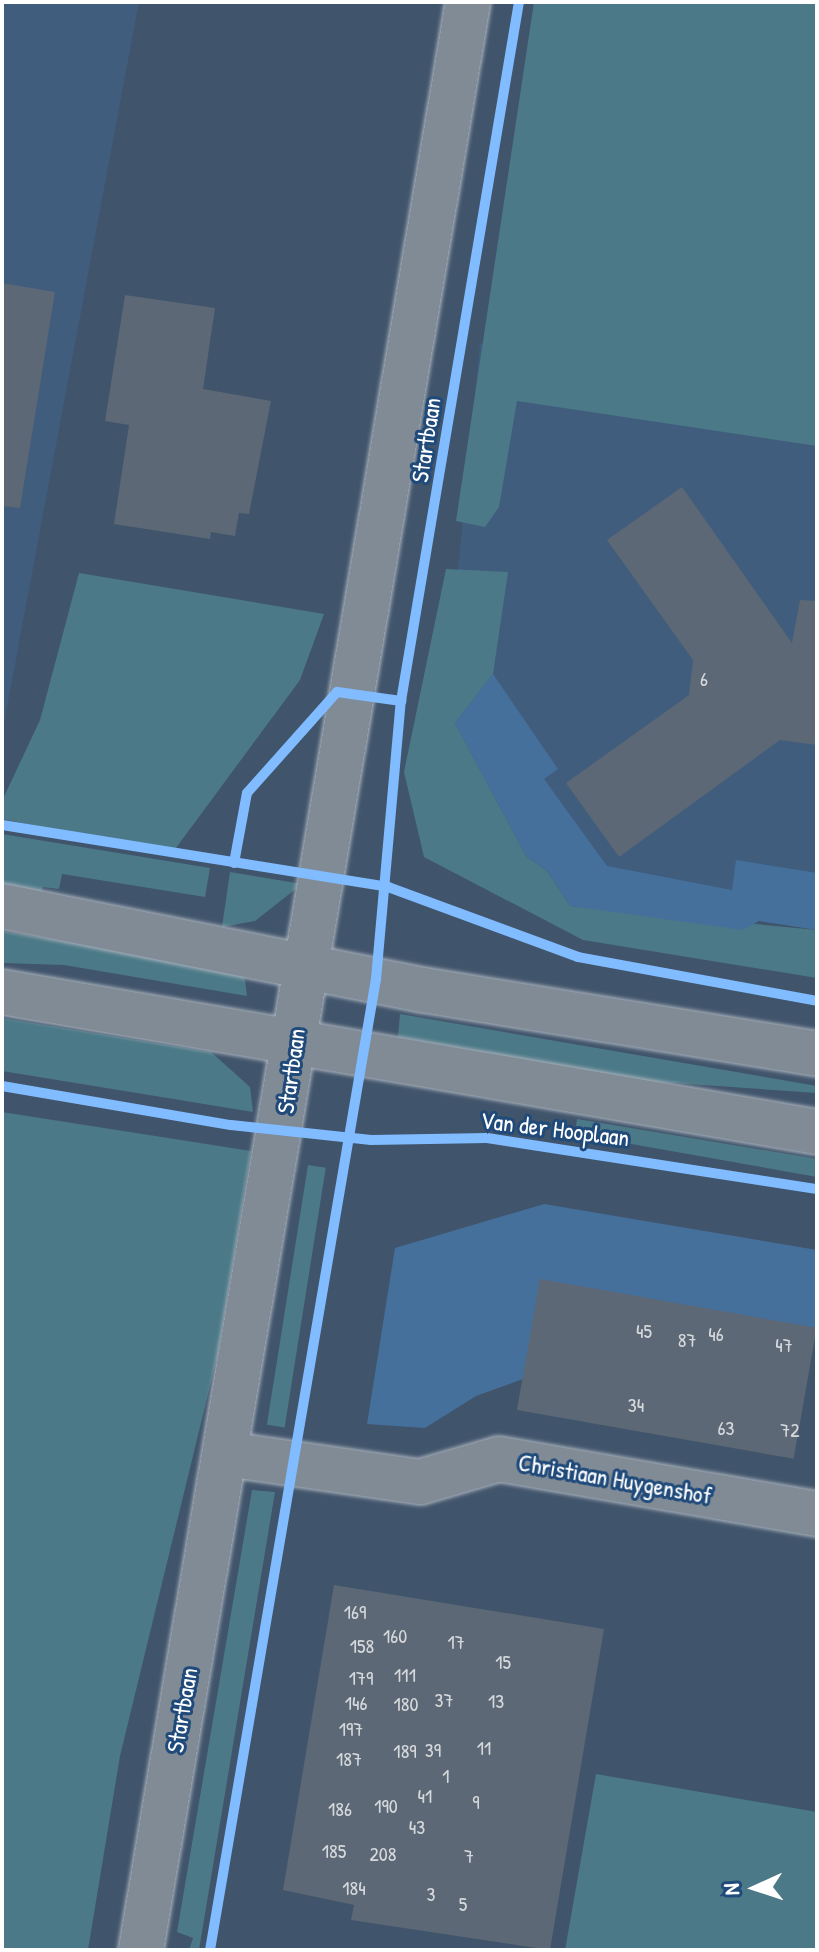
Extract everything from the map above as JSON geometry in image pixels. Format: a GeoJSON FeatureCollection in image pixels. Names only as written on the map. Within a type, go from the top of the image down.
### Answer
{"type":"FeatureCollection","features":[{"type":"Feature","properties":{"kind":"street","name":"Startbaan"},"geometry":{"type":"LineString","coordinates":[[141,1950],[468,2]]}},
{"type":"Feature","properties":{"kind":"street"},"geometry":{"type":"LineString","coordinates":[[2,906],[307,962],[423,990],[817,1054]]}},
{"type":"Feature","properties":{"kind":"street","name":"Van der Hooplaan"},"geometry":{"type":"LineString","coordinates":[[2,992],[817,1132]]}},
{"type":"Feature","properties":{"kind":"street","name":"Christiaan Huygenshof"},"geometry":{"type":"LineString","coordinates":[[226,1454],[420,1482],[499,1459],[817,1514]]}},
{"type":"Feature","properties":{"kind":"shaded area"},"geometry":{"type":"Polygon","coordinates":[[[2,2],[139,2],[2,734],[2,2]]]}},
{"type":"Feature","properties":{"kind":"shaded area"},"geometry":{"type":"Polygon","coordinates":[[[534,2],[817,2],[817,446],[517,401],[499,507],[485,527],[456,521],[534,2]]]}},
{"type":"Feature","properties":{"kind":"shaded area"},"geometry":{"type":"Polygon","coordinates":[[[480,343],[817,403],[817,926],[432,838],[480,343]]]}},
{"type":"Feature","properties":{"kind":"shaded area"},"geometry":{"type":"Polygon","coordinates":[[[446,569],[508,572],[493,674],[455,723],[526,856],[548,872],[570,906],[817,930],[817,978],[583,940],[424,857],[404,772],[446,569]]]}},
{"type":"Feature","properties":{"kind":"shaded area"},"geometry":{"type":"Polygon","coordinates":[[[79,573],[324,614],[300,680],[173,852],[2,819],[2,801],[40,720],[79,573]]]}},
{"type":"Feature","properties":{"kind":"shaded area"},"geometry":{"type":"Polygon","coordinates":[[[493,674],[558,769],[544,779],[607,866],[732,890],[736,860],[817,873],[817,930],[759,921],[743,930],[570,906],[548,872],[526,856],[455,723],[493,674]]]}},
{"type":"Feature","properties":{"kind":"shaded area"},"geometry":{"type":"Polygon","coordinates":[[[2,834],[210,868],[205,897],[62,874],[59,889],[43,887],[40,898],[2,891],[2,834]]]}},
{"type":"Feature","properties":{"kind":"shaded area"},"geometry":{"type":"Polygon","coordinates":[[[230,872],[302,884],[255,921],[222,927],[230,872]]]}},
{"type":"Feature","properties":{"kind":"shaded area"},"geometry":{"type":"Polygon","coordinates":[[[2,931],[244,972],[247,996],[64,965],[2,963],[2,931]]]}},
{"type":"Feature","properties":{"kind":"shaded area"},"geometry":{"type":"Polygon","coordinates":[[[400,1014],[817,1086],[817,1093],[644,1081],[398,1037],[400,1014]]]}},
{"type":"Feature","properties":{"kind":"shaded area"},"geometry":{"type":"Polygon","coordinates":[[[2,1018],[211,1052],[250,1087],[253,1112],[2,1071],[2,1018]]]}},
{"type":"Feature","properties":{"kind":"shaded area"},"geometry":{"type":"Polygon","coordinates":[[[2,1112],[251,1151],[218,1353],[120,1756],[88,1950],[2,1950],[2,1112]]]}},
{"type":"Feature","properties":{"kind":"shaded area"},"geometry":{"type":"Polygon","coordinates":[[[577,1119],[817,1159],[817,1177],[575,1134],[577,1119]]]}},
{"type":"Feature","properties":{"kind":"shaded area"},"geometry":{"type":"Polygon","coordinates":[[[308,1165],[326,1168],[285,1428],[267,1425],[308,1165]]]}},
{"type":"Feature","properties":{"kind":"shaded area"},"geometry":{"type":"Polygon","coordinates":[[[544,1204],[817,1250],[817,1327],[523,1379],[476,1396],[425,1428],[367,1424],[395,1248],[544,1204]]]}},
{"type":"Feature","properties":{"kind":"shaded area"},"geometry":{"type":"Polygon","coordinates":[[[252,1490],[275,1492],[199,1950],[189,1950],[193,1938],[177,1932],[252,1490]]]}},
{"type":"Feature","properties":{"kind":"shaded area"},"geometry":{"type":"Polygon","coordinates":[[[596,1774],[817,1812],[817,1950],[565,1950],[596,1774]]]}},
{"type":"Feature","properties":{"kind":"building"},"geometry":{"type":"Polygon","coordinates":[[[2,283],[55,292],[20,508],[2,506],[2,283]]]}},
{"type":"Feature","properties":{"kind":"building"},"geometry":{"type":"Polygon","coordinates":[[[125,295],[215,308],[203,389],[271,401],[249,514],[239,513],[235,536],[211,532],[210,539],[114,524],[129,425],[105,421],[125,295]]]}},
{"type":"Feature","properties":{"kind":"building"},"geometry":{"type":"Polygon","coordinates":[[[682,487],[792,643],[800,600],[817,601],[817,745],[780,740],[619,857],[566,783],[689,695],[693,660],[607,540],[682,487]]]}},
{"type":"Feature","properties":{"kind":"building"},"geometry":{"type":"Polygon","coordinates":[[[540,1279],[817,1328],[794,1459],[517,1410],[540,1279]]]}},
{"type":"Feature","properties":{"kind":"building"},"geometry":{"type":"Polygon","coordinates":[[[334,1585],[604,1629],[550,1950],[351,1920],[354,1905],[283,1890],[334,1585]]]}},
{"type":"Feature","properties":{"kind":"cycle path"},"geometry":{"type":"LineString","coordinates":[[210,1950],[376,979],[401,701],[519,2]]}},
{"type":"Feature","properties":{"kind":"cycle path"},"geometry":{"type":"LineString","coordinates":[[234,863],[247,793],[337,692],[401,701]]}},
{"type":"Feature","properties":{"kind":"cycle path"},"geometry":{"type":"LineString","coordinates":[[2,825],[388,887],[578,957],[817,1001]]}},
{"type":"Feature","properties":{"kind":"cycle path"},"geometry":{"type":"LineString","coordinates":[[2,1086],[231,1125],[371,1140],[487,1138],[817,1189]]}}]}
